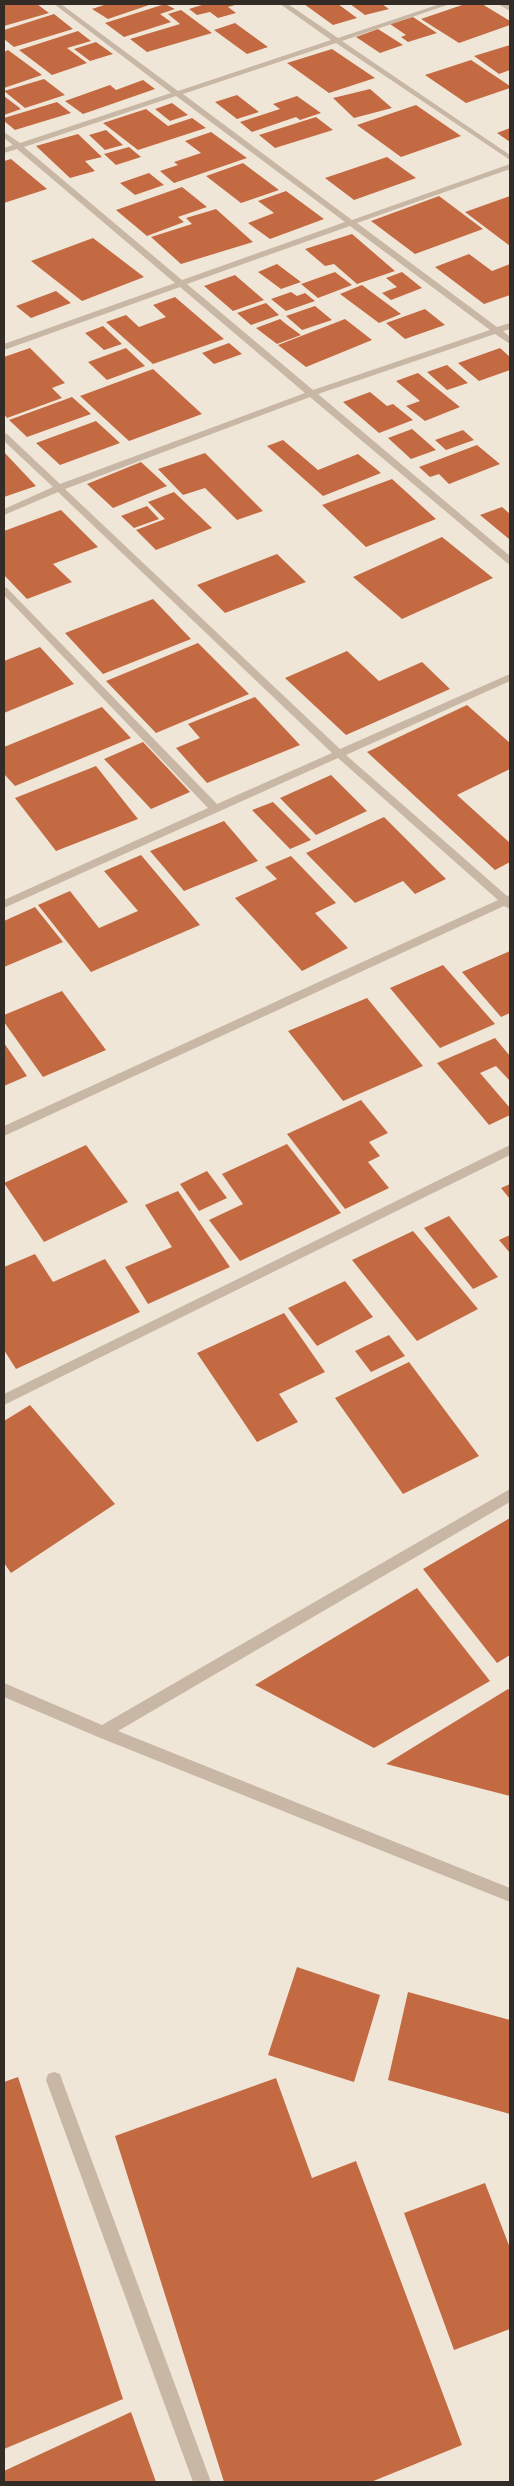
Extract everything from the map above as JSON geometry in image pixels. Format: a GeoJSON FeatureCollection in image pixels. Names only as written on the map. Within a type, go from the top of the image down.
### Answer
{"type":"FeatureCollection","features":[{"type":"Feature","properties":{"kind":"street"},"geometry":{"type":"LineString","coordinates":[[57,4],[510,341]]}},
{"type":"Feature","properties":{"kind":"street"},"geometry":{"type":"LineString","coordinates":[[284,4],[510,158]]}},
{"type":"Feature","properties":{"kind":"street"},"geometry":{"type":"LineString","coordinates":[[4,151],[446,4]]}},
{"type":"Feature","properties":{"kind":"street"},"geometry":{"type":"LineString","coordinates":[[502,4],[510,9]]}},
{"type":"Feature","properties":{"kind":"street"},"geometry":{"type":"LineString","coordinates":[[4,134],[510,561]]}},
{"type":"Feature","properties":{"kind":"street"},"geometry":{"type":"LineString","coordinates":[[4,347],[510,166]]}},
{"type":"Feature","properties":{"kind":"street"},"geometry":{"type":"LineString","coordinates":[[4,512],[57,489],[313,394],[510,326]]}},
{"type":"Feature","properties":{"kind":"street"},"geometry":{"type":"LineString","coordinates":[[4,436],[57,489],[338,753],[509,901],[4,1131]]}},
{"type":"Feature","properties":{"kind":"street"},"geometry":{"type":"LineString","coordinates":[[4,590],[215,809]]}},
{"type":"Feature","properties":{"kind":"street"},"geometry":{"type":"LineString","coordinates":[[4,904],[510,677]]}},
{"type":"Feature","properties":{"kind":"street"},"geometry":{"type":"LineString","coordinates":[[4,1400],[510,1150]]}},
{"type":"Feature","properties":{"kind":"street"},"geometry":{"type":"LineString","coordinates":[[103,1732],[510,1495]]}},
{"type":"Feature","properties":{"kind":"street"},"geometry":{"type":"LineString","coordinates":[[4,1690],[103,1732],[510,1894]]}},
{"type":"Feature","properties":{"kind":"street"},"geometry":{"type":"LineString","coordinates":[[54,2080],[202,2482]]}},
{"type":"Feature","properties":{"kind":"building"},"geometry":{"type":"Polygon","coordinates":[[[37,4],[49,13],[4,26],[4,5],[37,4]]]}},
{"type":"Feature","properties":{"kind":"building"},"geometry":{"type":"Polygon","coordinates":[[[107,4],[152,4],[108,19],[92,9],[107,4]]]}},
{"type":"Feature","properties":{"kind":"building"},"geometry":{"type":"Polygon","coordinates":[[[165,4],[175,9],[160,14],[171,22],[124,37],[105,23],[165,4]]]}},
{"type":"Feature","properties":{"kind":"building"},"geometry":{"type":"Polygon","coordinates":[[[205,4],[238,4],[228,7],[236,13],[218,18],[210,12],[197,15],[189,9],[205,4]]]}},
{"type":"Feature","properties":{"kind":"building"},"geometry":{"type":"Polygon","coordinates":[[[304,4],[338,4],[357,18],[333,25],[304,4]]]}},
{"type":"Feature","properties":{"kind":"building"},"geometry":{"type":"Polygon","coordinates":[[[350,4],[382,4],[389,9],[365,15],[350,4]]]}},
{"type":"Feature","properties":{"kind":"building"},"geometry":{"type":"Polygon","coordinates":[[[465,4],[482,4],[510,21],[510,25],[459,43],[421,19],[465,4]]]}},
{"type":"Feature","properties":{"kind":"building"},"geometry":{"type":"Polygon","coordinates":[[[181,10],[212,33],[147,52],[130,39],[180,24],[168,14],[181,10]]]}},
{"type":"Feature","properties":{"kind":"building"},"geometry":{"type":"Polygon","coordinates":[[[54,14],[73,29],[14,47],[4,39],[4,30],[54,14]]]}},
{"type":"Feature","properties":{"kind":"building"},"geometry":{"type":"Polygon","coordinates":[[[413,17],[437,33],[408,42],[401,37],[406,35],[390,24],[413,17]]]}},
{"type":"Feature","properties":{"kind":"building"},"geometry":{"type":"Polygon","coordinates":[[[235,23],[268,47],[247,54],[214,30],[235,23]]]}},
{"type":"Feature","properties":{"kind":"building"},"geometry":{"type":"Polygon","coordinates":[[[378,29],[403,45],[380,53],[356,37],[378,29]]]}},
{"type":"Feature","properties":{"kind":"building"},"geometry":{"type":"Polygon","coordinates":[[[78,31],[91,41],[67,48],[87,63],[52,75],[19,50],[78,31]]]}},
{"type":"Feature","properties":{"kind":"building"},"geometry":{"type":"Polygon","coordinates":[[[96,42],[113,54],[90,61],[74,49],[96,42]]]}},
{"type":"Feature","properties":{"kind":"building"},"geometry":{"type":"Polygon","coordinates":[[[510,45],[510,70],[499,74],[474,56],[510,45]]]}},
{"type":"Feature","properties":{"kind":"building"},"geometry":{"type":"Polygon","coordinates":[[[332,49],[375,78],[329,93],[287,63],[332,49]]]}},
{"type":"Feature","properties":{"kind":"building"},"geometry":{"type":"Polygon","coordinates":[[[8,50],[42,75],[4,88],[4,52],[8,50]]]}},
{"type":"Feature","properties":{"kind":"building"},"geometry":{"type":"Polygon","coordinates":[[[471,60],[510,86],[510,88],[466,103],[425,75],[471,60]]]}},
{"type":"Feature","properties":{"kind":"building"},"geometry":{"type":"Polygon","coordinates":[[[44,79],[65,95],[25,108],[4,91],[44,79]]]}},
{"type":"Feature","properties":{"kind":"building"},"geometry":{"type":"Polygon","coordinates":[[[143,80],[155,89],[83,114],[65,101],[110,85],[116,90],[143,80]]]}},
{"type":"Feature","properties":{"kind":"building"},"geometry":{"type":"Polygon","coordinates":[[[370,89],[392,108],[354,118],[333,98],[370,89]]]}},
{"type":"Feature","properties":{"kind":"building"},"geometry":{"type":"Polygon","coordinates":[[[237,95],[259,112],[237,119],[215,102],[237,95]]]}},
{"type":"Feature","properties":{"kind":"building"},"geometry":{"type":"Polygon","coordinates":[[[4,96],[21,109],[4,115],[4,96]]]}},
{"type":"Feature","properties":{"kind":"building"},"geometry":{"type":"Polygon","coordinates":[[[297,96],[321,113],[300,120],[296,117],[252,132],[240,122],[280,109],[273,104],[297,96]]]}},
{"type":"Feature","properties":{"kind":"building"},"geometry":{"type":"Polygon","coordinates":[[[57,102],[71,113],[15,130],[4,121],[4,118],[57,102]]]}},
{"type":"Feature","properties":{"kind":"building"},"geometry":{"type":"Polygon","coordinates":[[[172,103],[188,115],[170,121],[155,109],[172,103]]]}},
{"type":"Feature","properties":{"kind":"building"},"geometry":{"type":"Polygon","coordinates":[[[416,105],[461,136],[401,157],[357,125],[416,105]]]}},
{"type":"Feature","properties":{"kind":"building"},"geometry":{"type":"Polygon","coordinates":[[[146,109],[168,126],[192,118],[206,128],[138,150],[103,123],[146,109]]]}},
{"type":"Feature","properties":{"kind":"building"},"geometry":{"type":"Polygon","coordinates":[[[316,117],[333,130],[275,148],[259,135],[316,117]]]}},
{"type":"Feature","properties":{"kind":"building"},"geometry":{"type":"Polygon","coordinates":[[[510,128],[510,142],[497,133],[510,128]]]}},
{"type":"Feature","properties":{"kind":"building"},"geometry":{"type":"Polygon","coordinates":[[[106,130],[123,145],[105,150],[89,135],[106,130]]]}},
{"type":"Feature","properties":{"kind":"building"},"geometry":{"type":"Polygon","coordinates":[[[211,132],[247,158],[174,183],[160,171],[178,165],[174,162],[201,153],[185,141],[211,132]]]}},
{"type":"Feature","properties":{"kind":"building"},"geometry":{"type":"Polygon","coordinates":[[[78,134],[102,157],[85,161],[95,171],[70,178],[36,146],[78,134]]]}},
{"type":"Feature","properties":{"kind":"building"},"geometry":{"type":"Polygon","coordinates":[[[129,147],[141,157],[116,165],[104,154],[129,147]]]}},
{"type":"Feature","properties":{"kind":"building"},"geometry":{"type":"Polygon","coordinates":[[[387,157],[416,178],[354,200],[325,178],[387,157]]]}},
{"type":"Feature","properties":{"kind":"building"},"geometry":{"type":"Polygon","coordinates":[[[11,159],[47,189],[4,203],[4,161],[11,159]]]}},
{"type":"Feature","properties":{"kind":"building"},"geometry":{"type":"Polygon","coordinates":[[[243,163],[279,190],[241,203],[206,176],[243,163]]]}},
{"type":"Feature","properties":{"kind":"building"},"geometry":{"type":"Polygon","coordinates":[[[149,173],[164,185],[135,195],[120,183],[149,173]]]}},
{"type":"Feature","properties":{"kind":"building"},"geometry":{"type":"Polygon","coordinates":[[[182,187],[207,207],[178,217],[184,222],[147,236],[116,210],[182,187]]]}},
{"type":"Feature","properties":{"kind":"building"},"geometry":{"type":"Polygon","coordinates":[[[286,191],[324,219],[270,239],[248,223],[274,213],[258,201],[286,191]]]}},
{"type":"Feature","properties":{"kind":"building"},"geometry":{"type":"Polygon","coordinates":[[[439,196],[483,229],[415,254],[371,221],[439,196]]]}},
{"type":"Feature","properties":{"kind":"building"},"geometry":{"type":"Polygon","coordinates":[[[510,196],[510,246],[465,212],[510,196]]]}},
{"type":"Feature","properties":{"kind":"building"},"geometry":{"type":"Polygon","coordinates":[[[216,209],[253,242],[181,264],[151,237],[192,224],[186,218],[216,209]]]}},
{"type":"Feature","properties":{"kind":"building"},"geometry":{"type":"Polygon","coordinates":[[[352,234],[395,271],[357,284],[334,264],[325,266],[305,249],[352,234]]]}},
{"type":"Feature","properties":{"kind":"building"},"geometry":{"type":"Polygon","coordinates":[[[93,238],[144,277],[82,301],[31,261],[93,238]]]}},
{"type":"Feature","properties":{"kind":"building"},"geometry":{"type":"Polygon","coordinates":[[[469,254],[492,271],[510,264],[510,295],[484,304],[435,267],[469,254]]]}},
{"type":"Feature","properties":{"kind":"building"},"geometry":{"type":"Polygon","coordinates":[[[277,264],[301,282],[281,289],[258,272],[277,264]]]}},
{"type":"Feature","properties":{"kind":"building"},"geometry":{"type":"Polygon","coordinates":[[[335,272],[352,285],[318,298],[301,284],[335,272]]]}},
{"type":"Feature","properties":{"kind":"building"},"geometry":{"type":"Polygon","coordinates":[[[402,272],[422,288],[391,300],[382,293],[397,287],[386,278],[402,272]]]}},
{"type":"Feature","properties":{"kind":"building"},"geometry":{"type":"Polygon","coordinates":[[[235,275],[264,300],[233,311],[204,286],[235,275]]]}},
{"type":"Feature","properties":{"kind":"building"},"geometry":{"type":"Polygon","coordinates":[[[362,285],[401,314],[379,323],[340,294],[362,285]]]}},
{"type":"Feature","properties":{"kind":"building"},"geometry":{"type":"Polygon","coordinates":[[[56,291],[71,303],[31,318],[16,306],[56,291]]]}},
{"type":"Feature","properties":{"kind":"building"},"geometry":{"type":"Polygon","coordinates":[[[291,292],[297,296],[305,293],[315,301],[286,311],[271,299],[291,292]]]}},
{"type":"Feature","properties":{"kind":"building"},"geometry":{"type":"Polygon","coordinates":[[[175,297],[224,339],[153,364],[106,322],[126,315],[139,327],[166,317],[153,305],[175,297]]]}},
{"type":"Feature","properties":{"kind":"building"},"geometry":{"type":"Polygon","coordinates":[[[266,303],[279,315],[251,325],[237,313],[266,303]]]}},
{"type":"Feature","properties":{"kind":"building"},"geometry":{"type":"Polygon","coordinates":[[[315,306],[332,320],[302,330],[286,316],[315,306]]]}},
{"type":"Feature","properties":{"kind":"building"},"geometry":{"type":"Polygon","coordinates":[[[425,309],[445,325],[405,339],[386,323],[425,309]]]}},
{"type":"Feature","properties":{"kind":"building"},"geometry":{"type":"Polygon","coordinates":[[[280,319],[301,335],[277,344],[256,328],[280,319]]]}},
{"type":"Feature","properties":{"kind":"building"},"geometry":{"type":"Polygon","coordinates":[[[345,319],[372,340],[306,367],[278,345],[345,319]]]}},
{"type":"Feature","properties":{"kind":"building"},"geometry":{"type":"Polygon","coordinates":[[[103,326],[122,344],[104,350],[85,333],[103,326]]]}},
{"type":"Feature","properties":{"kind":"building"},"geometry":{"type":"Polygon","coordinates":[[[229,343],[242,354],[214,364],[202,353],[229,343]]]}},
{"type":"Feature","properties":{"kind":"building"},"geometry":{"type":"Polygon","coordinates":[[[30,348],[65,383],[52,388],[62,398],[7,418],[4,414],[4,357],[30,348]]]}},
{"type":"Feature","properties":{"kind":"building"},"geometry":{"type":"Polygon","coordinates":[[[126,348],[145,366],[107,380],[88,362],[126,348]]]}},
{"type":"Feature","properties":{"kind":"building"},"geometry":{"type":"Polygon","coordinates":[[[500,348],[510,357],[510,370],[479,381],[458,363],[500,348]]]}},
{"type":"Feature","properties":{"kind":"building"},"geometry":{"type":"Polygon","coordinates":[[[447,365],[468,383],[447,390],[427,372],[447,365]]]}},
{"type":"Feature","properties":{"kind":"building"},"geometry":{"type":"Polygon","coordinates":[[[153,369],[202,414],[129,441],[80,396],[153,369]]]}},
{"type":"Feature","properties":{"kind":"building"},"geometry":{"type":"Polygon","coordinates":[[[418,373],[460,407],[425,421],[406,406],[420,401],[396,381],[418,373]]]}},
{"type":"Feature","properties":{"kind":"building"},"geometry":{"type":"Polygon","coordinates":[[[370,392],[387,406],[393,404],[413,420],[379,433],[343,402],[370,392]]]}},
{"type":"Feature","properties":{"kind":"building"},"geometry":{"type":"Polygon","coordinates":[[[72,397],[91,414],[27,437],[9,420],[72,397]]]}},
{"type":"Feature","properties":{"kind":"building"},"geometry":{"type":"Polygon","coordinates":[[[96,421],[120,443],[60,465],[36,443],[96,421]]]}},
{"type":"Feature","properties":{"kind":"building"},"geometry":{"type":"Polygon","coordinates":[[[412,429],[436,450],[411,459],[388,438],[412,429]]]}},
{"type":"Feature","properties":{"kind":"building"},"geometry":{"type":"Polygon","coordinates":[[[463,430],[474,440],[446,450],[435,440],[463,430]]]}},
{"type":"Feature","properties":{"kind":"building"},"geometry":{"type":"Polygon","coordinates":[[[283,440],[318,470],[358,454],[381,473],[323,496],[267,446],[283,440]]]}},
{"type":"Feature","properties":{"kind":"building"},"geometry":{"type":"Polygon","coordinates":[[[477,445],[500,464],[449,484],[439,474],[430,477],[419,467],[477,445]]]}},
{"type":"Feature","properties":{"kind":"building"},"geometry":{"type":"Polygon","coordinates":[[[4,452],[36,486],[4,497],[4,452]]]}},
{"type":"Feature","properties":{"kind":"building"},"geometry":{"type":"Polygon","coordinates":[[[205,453],[263,511],[237,520],[205,488],[183,495],[158,469],[205,453]]]}},
{"type":"Feature","properties":{"kind":"building"},"geometry":{"type":"Polygon","coordinates":[[[141,462],[167,486],[113,508],[87,484],[141,462]]]}},
{"type":"Feature","properties":{"kind":"building"},"geometry":{"type":"Polygon","coordinates":[[[392,479],[436,519],[366,547],[322,505],[392,479]]]}},
{"type":"Feature","properties":{"kind":"building"},"geometry":{"type":"Polygon","coordinates":[[[174,492],[212,528],[156,550],[136,530],[165,519],[148,502],[174,492]]]}},
{"type":"Feature","properties":{"kind":"building"},"geometry":{"type":"Polygon","coordinates":[[[147,506],[159,519],[134,528],[121,516],[147,506]]]}},
{"type":"Feature","properties":{"kind":"building"},"geometry":{"type":"Polygon","coordinates":[[[502,507],[510,514],[509,539],[480,515],[502,507]]]}},
{"type":"Feature","properties":{"kind":"building"},"geometry":{"type":"Polygon","coordinates":[[[61,510],[98,547],[53,564],[72,582],[27,599],[4,575],[4,531],[61,510]]]}},
{"type":"Feature","properties":{"kind":"building"},"geometry":{"type":"Polygon","coordinates":[[[442,537],[493,578],[402,619],[353,577],[442,537]]]}},
{"type":"Feature","properties":{"kind":"building"},"geometry":{"type":"Polygon","coordinates":[[[277,554],[306,582],[225,613],[197,585],[277,554]]]}},
{"type":"Feature","properties":{"kind":"building"},"geometry":{"type":"Polygon","coordinates":[[[153,599],[191,639],[103,674],[65,633],[153,599]]]}},
{"type":"Feature","properties":{"kind":"building"},"geometry":{"type":"Polygon","coordinates":[[[198,643],[249,694],[156,733],[106,681],[198,643]]]}},
{"type":"Feature","properties":{"kind":"building"},"geometry":{"type":"Polygon","coordinates":[[[40,647],[74,684],[4,713],[4,661],[40,647]]]}},
{"type":"Feature","properties":{"kind":"building"},"geometry":{"type":"Polygon","coordinates":[[[347,651],[379,681],[422,662],[450,689],[346,735],[285,678],[347,651]]]}},
{"type":"Feature","properties":{"kind":"building"},"geometry":{"type":"Polygon","coordinates":[[[255,697],[300,745],[207,783],[176,748],[200,738],[188,724],[255,697]]]}},
{"type":"Feature","properties":{"kind":"building"},"geometry":{"type":"Polygon","coordinates":[[[467,705],[510,743],[510,769],[457,795],[510,843],[510,862],[495,870],[367,752],[467,705]]]}},
{"type":"Feature","properties":{"kind":"building"},"geometry":{"type":"Polygon","coordinates":[[[102,707],[131,738],[15,786],[4,774],[4,747],[102,707]]]}},
{"type":"Feature","properties":{"kind":"building"},"geometry":{"type":"Polygon","coordinates":[[[143,742],[190,792],[151,809],[104,759],[143,742]]]}},
{"type":"Feature","properties":{"kind":"building"},"geometry":{"type":"Polygon","coordinates":[[[96,766],[138,819],[56,851],[15,798],[96,766]]]}},
{"type":"Feature","properties":{"kind":"building"},"geometry":{"type":"Polygon","coordinates":[[[331,775],[367,811],[316,835],[280,798],[331,775]]]}},
{"type":"Feature","properties":{"kind":"building"},"geometry":{"type":"Polygon","coordinates":[[[273,802],[311,840],[290,849],[252,810],[273,802]]]}},
{"type":"Feature","properties":{"kind":"building"},"geometry":{"type":"Polygon","coordinates":[[[384,817],[446,879],[415,894],[403,881],[355,903],[306,853],[384,817]]]}},
{"type":"Feature","properties":{"kind":"building"},"geometry":{"type":"Polygon","coordinates":[[[224,821],[258,861],[184,891],[150,851],[224,821]]]}},
{"type":"Feature","properties":{"kind":"building"},"geometry":{"type":"Polygon","coordinates":[[[141,855],[200,925],[91,972],[38,905],[70,891],[99,928],[138,911],[104,871],[141,855]]]}},
{"type":"Feature","properties":{"kind":"building"},"geometry":{"type":"Polygon","coordinates":[[[291,856],[336,903],[315,913],[348,948],[302,971],[235,898],[277,879],[265,867],[291,856]]]}},
{"type":"Feature","properties":{"kind":"building"},"geometry":{"type":"Polygon","coordinates":[[[35,907],[63,942],[4,967],[4,921],[35,907]]]}},
{"type":"Feature","properties":{"kind":"building"},"geometry":{"type":"Polygon","coordinates":[[[510,951],[510,1013],[501,1017],[462,972],[510,951]]]}},
{"type":"Feature","properties":{"kind":"building"},"geometry":{"type":"Polygon","coordinates":[[[443,965],[495,1024],[440,1048],[390,988],[443,965]]]}},
{"type":"Feature","properties":{"kind":"building"},"geometry":{"type":"Polygon","coordinates":[[[62,991],[106,1050],[43,1077],[4,1022],[4,1015],[62,991]]]}},
{"type":"Feature","properties":{"kind":"building"},"geometry":{"type":"Polygon","coordinates":[[[367,998],[423,1066],[343,1101],[288,1031],[367,998]]]}},
{"type":"Feature","properties":{"kind":"building"},"geometry":{"type":"Polygon","coordinates":[[[495,1038],[510,1056],[510,1079],[496,1066],[480,1073],[510,1108],[510,1115],[489,1125],[437,1063],[495,1038]]]}},
{"type":"Feature","properties":{"kind":"building"},"geometry":{"type":"Polygon","coordinates":[[[4,1043],[27,1076],[4,1086],[4,1043]]]}},
{"type":"Feature","properties":{"kind":"building"},"geometry":{"type":"Polygon","coordinates":[[[361,1100],[388,1133],[369,1142],[380,1156],[368,1162],[389,1188],[345,1209],[287,1134],[361,1100]]]}},
{"type":"Feature","properties":{"kind":"building"},"geometry":{"type":"Polygon","coordinates":[[[287,1144],[341,1213],[240,1261],[209,1220],[243,1204],[222,1174],[287,1144]]]}},
{"type":"Feature","properties":{"kind":"building"},"geometry":{"type":"Polygon","coordinates":[[[86,1145],[128,1202],[44,1242],[4,1183],[86,1145]]]}},
{"type":"Feature","properties":{"kind":"building"},"geometry":{"type":"Polygon","coordinates":[[[207,1171],[227,1198],[199,1211],[180,1184],[207,1171]]]}},
{"type":"Feature","properties":{"kind":"building"},"geometry":{"type":"Polygon","coordinates":[[[510,1184],[510,1199],[501,1188],[510,1184]]]}},
{"type":"Feature","properties":{"kind":"building"},"geometry":{"type":"Polygon","coordinates":[[[178,1191],[230,1267],[148,1304],[125,1267],[172,1247],[145,1205],[178,1191]]]}},
{"type":"Feature","properties":{"kind":"building"},"geometry":{"type":"Polygon","coordinates":[[[449,1216],[498,1277],[473,1289],[424,1228],[449,1216]]]}},
{"type":"Feature","properties":{"kind":"building"},"geometry":{"type":"Polygon","coordinates":[[[413,1231],[478,1309],[417,1341],[352,1260],[413,1231]]]}},
{"type":"Feature","properties":{"kind":"building"},"geometry":{"type":"Polygon","coordinates":[[[510,1235],[510,1253],[499,1240],[510,1235]]]}},
{"type":"Feature","properties":{"kind":"building"},"geometry":{"type":"Polygon","coordinates":[[[35,1254],[53,1282],[105,1259],[140,1312],[16,1369],[4,1350],[4,1267],[35,1254]]]}},
{"type":"Feature","properties":{"kind":"building"},"geometry":{"type":"Polygon","coordinates":[[[345,1281],[373,1317],[317,1346],[288,1308],[345,1281]]]}},
{"type":"Feature","properties":{"kind":"building"},"geometry":{"type":"Polygon","coordinates":[[[284,1313],[325,1372],[279,1394],[298,1422],[257,1442],[197,1353],[284,1313]]]}},
{"type":"Feature","properties":{"kind":"building"},"geometry":{"type":"Polygon","coordinates":[[[389,1335],[405,1356],[371,1372],[355,1351],[389,1335]]]}},
{"type":"Feature","properties":{"kind":"building"},"geometry":{"type":"Polygon","coordinates":[[[409,1362],[479,1456],[403,1494],[335,1398],[409,1362]]]}},
{"type":"Feature","properties":{"kind":"building"},"geometry":{"type":"Polygon","coordinates":[[[30,1405],[115,1504],[11,1573],[4,1563],[4,1421],[30,1405]]]}},
{"type":"Feature","properties":{"kind":"building"},"geometry":{"type":"Polygon","coordinates":[[[510,1518],[510,1655],[497,1663],[423,1569],[510,1518]]]}},
{"type":"Feature","properties":{"kind":"building"},"geometry":{"type":"Polygon","coordinates":[[[417,1588],[490,1681],[374,1748],[255,1685],[417,1588]]]}},
{"type":"Feature","properties":{"kind":"building"},"geometry":{"type":"Polygon","coordinates":[[[508,1689],[510,1691],[510,1796],[386,1764],[508,1689]]]}},
{"type":"Feature","properties":{"kind":"building"},"geometry":{"type":"Polygon","coordinates":[[[297,1967],[380,1995],[354,2082],[268,2055],[297,1967]]]}},
{"type":"Feature","properties":{"kind":"building"},"geometry":{"type":"Polygon","coordinates":[[[408,1992],[510,2020],[510,2114],[388,2080],[408,1992]]]}},
{"type":"Feature","properties":{"kind":"building"},"geometry":{"type":"Polygon","coordinates":[[[18,2077],[123,2399],[4,2449],[4,2082],[18,2077]]]}},
{"type":"Feature","properties":{"kind":"building"},"geometry":{"type":"Polygon","coordinates":[[[276,2078],[312,2178],[356,2161],[462,2445],[371,2482],[224,2482],[115,2136],[276,2078]]]}},
{"type":"Feature","properties":{"kind":"building"},"geometry":{"type":"Polygon","coordinates":[[[485,2183],[510,2248],[510,2329],[454,2350],[404,2213],[485,2183]]]}},
{"type":"Feature","properties":{"kind":"building"},"geometry":{"type":"Polygon","coordinates":[[[131,2412],[156,2482],[4,2482],[4,2471],[131,2412]]]}}]}
